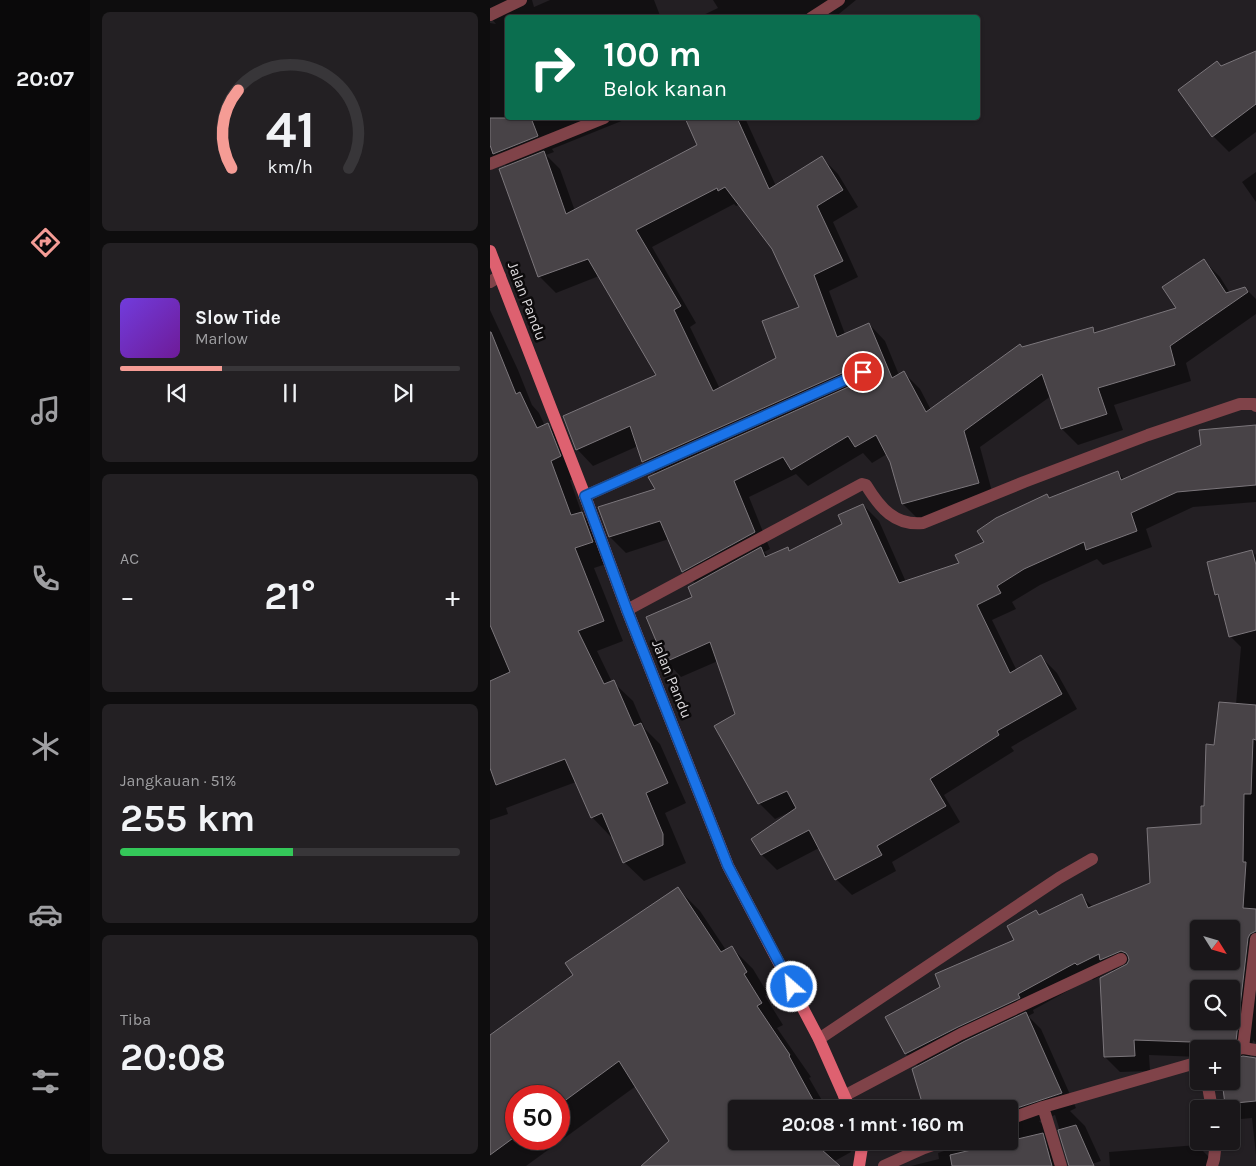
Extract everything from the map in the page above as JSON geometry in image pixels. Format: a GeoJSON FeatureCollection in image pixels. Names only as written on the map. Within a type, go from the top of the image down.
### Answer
{"type":"FeatureCollection","features":[{"type":"Feature","properties":{"kind":"main road","name":"Jalan Pandu"},"geometry":{"type":"LineString","coordinates":[[490,251],[495,279],[585,496],[627,610],[728,866],[818,1039],[846,1100]]}},
{"type":"Feature","properties":{"kind":"main road"},"geometry":{"type":"LineString","coordinates":[[859,1166],[862,1150]]}},
{"type":"Feature","properties":{"kind":"street"},"geometry":{"type":"LineString","coordinates":[[490,14],[521,0]]}},
{"type":"Feature","properties":{"kind":"street"},"geometry":{"type":"LineString","coordinates":[[816,15],[839,0]]}},
{"type":"Feature","properties":{"kind":"street"},"geometry":{"type":"LineString","coordinates":[[490,164],[599,120]]}},
{"type":"Feature","properties":{"kind":"street"},"geometry":{"type":"LineString","coordinates":[[585,496],[863,372]]}},
{"type":"Feature","properties":{"kind":"street"},"geometry":{"type":"LineString","coordinates":[[627,610],[862,484],[866,485],[874,498],[889,514],[898,520],[905,523],[924,524],[1024,482],[1184,422],[1240,404],[1254,404],[1256,406]]}},
{"type":"Feature","properties":{"kind":"street"},"geometry":{"type":"LineString","coordinates":[[818,1039],[1059,878],[1092,859]]}},
{"type":"Feature","properties":{"kind":"street"},"geometry":{"type":"LineString","coordinates":[[1244,1050],[1256,938]]}},
{"type":"Feature","properties":{"kind":"street"},"geometry":{"type":"LineString","coordinates":[[844,1096],[961,1034],[1121,959]]}},
{"type":"Feature","properties":{"kind":"street"},"geometry":{"type":"LineString","coordinates":[[1018,1116],[1190,1065]]}},
{"type":"Feature","properties":{"kind":"street"},"geometry":{"type":"LineString","coordinates":[[1044,1107],[1061,1166]]}},
{"type":"Feature","properties":{"kind":"street"},"geometry":{"type":"LineString","coordinates":[[884,1166],[920,1150]]}},
{"type":"Feature","properties":{"kind":"street"},"geometry":{"type":"LineString","coordinates":[[1212,1166],[1215,1150]]}},
{"type":"Feature","properties":{"kind":"building"},"geometry":{"type":"Polygon","coordinates":[[[1256,51],[1256,104],[1212,137],[1178,90],[1217,61],[1221,66],[1256,51]]]}},
{"type":"Feature","properties":{"kind":"building"},"geometry":{"type":"Polygon","coordinates":[[[490,118],[532,120],[538,136],[493,154],[490,145],[490,118]]]}},
{"type":"Feature","properties":{"kind":"building"},"geometry":{"type":"Polygon","coordinates":[[[686,120],[738,120],[769,189],[822,156],[843,190],[817,206],[843,261],[814,275],[837,337],[869,323],[892,378],[904,371],[926,412],[1020,344],[1022,347],[1093,327],[1094,333],[1176,308],[1162,287],[1204,259],[1226,293],[1245,287],[1248,292],[1170,346],[1175,365],[1098,388],[1107,414],[1061,429],[1042,374],[964,431],[979,483],[902,504],[890,462],[876,435],[855,447],[848,436],[791,470],[783,457],[734,481],[755,532],[682,572],[660,521],[609,537],[598,507],[655,489],[648,477],[866,379],[870,376],[870,368],[867,365],[860,365],[642,462],[630,426],[576,450],[563,416],[656,375],[588,259],[538,277],[499,169],[544,151],[566,214],[697,145],[686,120]],[[725,187],[718,191],[717,188],[636,230],[681,306],[674,310],[713,391],[776,358],[762,321],[799,307],[772,249],[725,187]]]}},
{"type":"Feature","properties":{"kind":"building"},"geometry":{"type":"Polygon","coordinates":[[[490,332],[516,394],[520,392],[537,428],[548,423],[561,456],[551,461],[571,515],[582,512],[593,542],[575,548],[604,621],[578,631],[604,684],[614,680],[634,726],[641,723],[668,783],[646,793],[663,834],[663,845],[623,863],[602,813],[591,818],[565,759],[496,785],[490,768],[490,681],[510,672],[490,625],[490,332]]]}},
{"type":"Feature","properties":{"kind":"building"},"geometry":{"type":"Polygon","coordinates":[[[1256,425],[1256,485],[1177,492],[1131,513],[1137,531],[1086,550],[1084,542],[1024,569],[997,586],[1001,593],[977,605],[1010,673],[1041,655],[1062,694],[997,731],[999,735],[930,779],[946,806],[877,846],[882,855],[835,880],[809,830],[761,855],[751,839],[796,808],[787,791],[758,804],[714,726],[735,714],[710,642],[665,662],[646,617],[692,597],[688,587],[761,547],[765,557],[788,547],[789,551],[842,524],[838,515],[863,504],[899,583],[959,563],[955,555],[984,542],[977,531],[996,518],[1047,494],[1049,498],[1118,471],[1121,480],[1201,445],[1199,430],[1256,425]]]}},
{"type":"Feature","properties":{"kind":"building"},"geometry":{"type":"Polygon","coordinates":[[[1252,550],[1256,565],[1256,630],[1229,637],[1218,594],[1215,595],[1207,562],[1252,550]]]}},
{"type":"Feature","properties":{"kind":"building"},"geometry":{"type":"Polygon","coordinates":[[[1219,702],[1256,705],[1256,740],[1253,739],[1251,794],[1244,794],[1243,862],[1246,862],[1243,908],[1256,909],[1256,931],[1250,934],[1248,938],[1240,1007],[1240,980],[1190,980],[1190,1030],[1237,1030],[1236,1040],[1190,1040],[1190,1042],[1134,1040],[1135,1056],[1104,1057],[1100,978],[1127,964],[1128,956],[1121,951],[1100,960],[1099,954],[1077,965],[1075,963],[1018,994],[1020,998],[905,1054],[885,1017],[940,987],[935,974],[1014,940],[1007,926],[1036,910],[1039,915],[1082,894],[1088,908],[1150,883],[1147,828],[1201,824],[1201,806],[1204,806],[1206,744],[1214,745],[1219,702]]]}},
{"type":"Feature","properties":{"kind":"building"},"geometry":{"type":"Polygon","coordinates":[[[678,887],[721,952],[732,946],[747,972],[744,974],[762,1003],[757,1006],[790,1055],[813,1100],[728,1100],[728,1150],[822,1150],[840,1166],[641,1166],[669,1141],[619,1061],[570,1097],[570,1085],[505,1085],[505,1144],[490,1155],[490,1035],[573,975],[565,963],[678,887]]]}},
{"type":"Feature","properties":{"kind":"building"},"geometry":{"type":"Polygon","coordinates":[[[1026,1012],[1062,1093],[1018,1108],[1018,1100],[921,1100],[912,1069],[1026,1012]]]}},
{"type":"Feature","properties":{"kind":"building"},"geometry":{"type":"Polygon","coordinates":[[[1240,1057],[1256,1058],[1256,1101],[1240,1103],[1240,1100],[1224,1100],[1223,1090],[1240,1090],[1240,1057]]]}},
{"type":"Feature","properties":{"kind":"building"},"geometry":{"type":"Polygon","coordinates":[[[1076,1125],[1094,1166],[1069,1166],[1058,1130],[1076,1125]]]}},
{"type":"Feature","properties":{"kind":"building"},"geometry":{"type":"Polygon","coordinates":[[[1043,1133],[1052,1166],[952,1166],[950,1155],[971,1150],[1018,1150],[1018,1139],[1043,1133]]]}},
{"type":"Feature","properties":{"kind":"route"},"geometry":{"type":"LineString","coordinates":[[792,987],[728,866],[627,610],[585,496],[863,372]]}}]}
